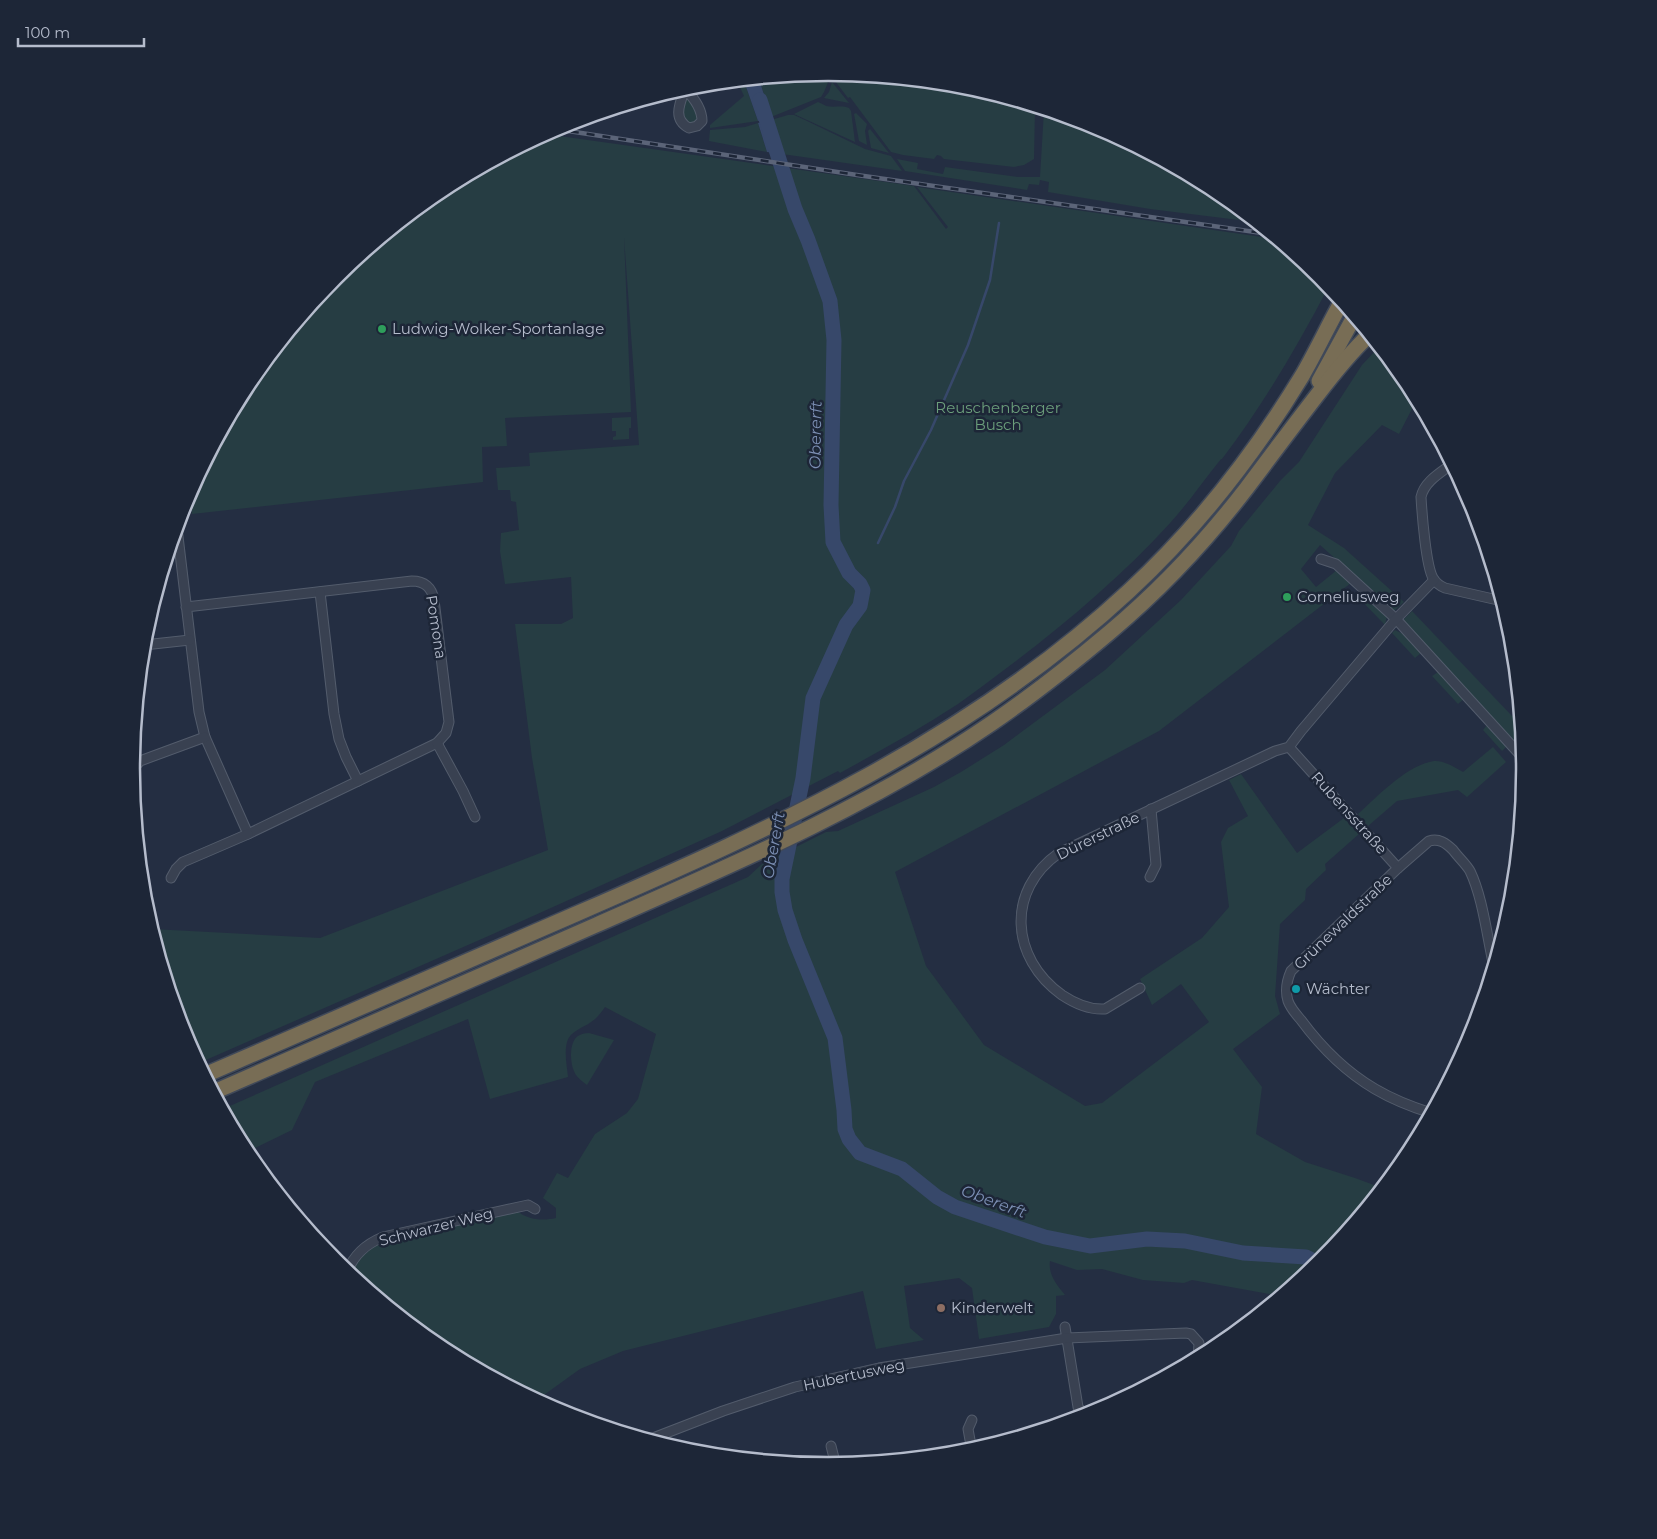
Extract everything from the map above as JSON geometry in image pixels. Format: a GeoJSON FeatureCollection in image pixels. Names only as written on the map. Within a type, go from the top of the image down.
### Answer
{"type":"FeatureCollection","features":[{"type":"Feature","properties":{"kind":"highway"},"geometry":{"type":"LineString","coordinates":[[210,1073],[660,878],[783,820],[819,803],[914,751],[975,712],[1035,670],[1094,623],[1132,589],[1171,549],[1232,479],[1303,375],[1338,308]]}},
{"type":"Feature","properties":{"kind":"highway"},"geometry":{"type":"LineString","coordinates":[[1284,438],[1313,391],[1351,322]]}},
{"type":"Feature","properties":{"kind":"highway"},"geometry":{"type":"LineString","coordinates":[[219,1090],[634,908],[786,839],[819,823],[935,759],[991,724],[1048,682],[1110,632],[1183,563],[1235,503],[1349,356],[1365,339]]}},
{"type":"Feature","properties":{"kind":"street"},"geometry":{"type":"LineString","coordinates":[[1447,468],[1427,484],[1421,497],[1429,564],[1434,580],[1450,590],[1495,600]]}},
{"type":"Feature","properties":{"kind":"street"},"geometry":{"type":"LineString","coordinates":[[179,543],[199,712],[205,737],[248,834]]}},
{"type":"Feature","properties":{"kind":"street"},"geometry":{"type":"LineString","coordinates":[[1321,559],[1336,564],[1396,619],[1516,750]]}},
{"type":"Feature","properties":{"kind":"street"},"geometry":{"type":"LineString","coordinates":[[1289,747],[1300,731],[1396,619],[1434,580]]}},
{"type":"Feature","properties":{"kind":"street","name":"Pomona"},"geometry":{"type":"LineString","coordinates":[[186,606],[412,581],[422,582],[429,588],[434,600],[449,722],[446,733],[437,743]]}},
{"type":"Feature","properties":{"kind":"street"},"geometry":{"type":"LineString","coordinates":[[320,592],[334,714],[339,739],[358,781]]}},
{"type":"Feature","properties":{"kind":"street"},"geometry":{"type":"LineString","coordinates":[[151,645],[190,640]]}},
{"type":"Feature","properties":{"kind":"street"},"geometry":{"type":"LineString","coordinates":[[140,761],[205,737]]}},
{"type":"Feature","properties":{"kind":"street"},"geometry":{"type":"LineString","coordinates":[[171,878],[183,862],[248,834],[437,743],[475,817]]}},
{"type":"Feature","properties":{"kind":"street","name":"Dürerstraße"},"geometry":{"type":"LineString","coordinates":[[1140,988],[1105,1009],[1098,1009],[1079,1004],[1064,997],[1052,988],[1032,964],[1025,947],[1021,908],[1028,888],[1039,871],[1059,853],[1275,751],[1289,747]]}},
{"type":"Feature","properties":{"kind":"street","name":"Rubensstraße"},"geometry":{"type":"LineString","coordinates":[[1289,747],[1398,868],[1429,841],[1440,840],[1452,849],[1470,870],[1476,887],[1491,954]]}},
{"type":"Feature","properties":{"kind":"street","name":"Dürerstraße"},"geometry":{"type":"LineString","coordinates":[[1150,877],[1156,865],[1151,810]]}},
{"type":"Feature","properties":{"kind":"street","name":"Grünewaldstraße"},"geometry":{"type":"LineString","coordinates":[[1398,868],[1292,971],[1287,983],[1287,994],[1291,1008],[1337,1060],[1375,1089],[1426,1111]]}},
{"type":"Feature","properties":{"kind":"street","name":"Schwarzer Weg"},"geometry":{"type":"LineString","coordinates":[[350,1264],[366,1245],[383,1237],[528,1205],[535,1209]]}},
{"type":"Feature","properties":{"kind":"street"},"geometry":{"type":"LineString","coordinates":[[1065,1327],[1080,1410]]}},
{"type":"Feature","properties":{"kind":"street","name":"Hubertusweg"},"geometry":{"type":"LineString","coordinates":[[658,1436],[795,1387],[879,1368],[1067,1338],[1186,1333],[1191,1334],[1199,1343],[1199,1350]]}},
{"type":"Feature","properties":{"kind":"street"},"geometry":{"type":"LineString","coordinates":[[971,1443],[968,1429],[972,1420]]}},
{"type":"Feature","properties":{"kind":"street"},"geometry":{"type":"LineString","coordinates":[[831,1446],[834,1458]]}},
{"type":"Feature","properties":{"kind":"green space"},"geometry":{"type":"Polygon","coordinates":[[[829,81],[821,97],[771,117],[761,85],[829,81]]]}},
{"type":"Feature","properties":{"kind":"green space"},"geometry":{"type":"Polygon","coordinates":[[[835,81],[918,87],[963,94],[1035,113],[1034,159],[1024,165],[1014,167],[944,159],[937,155],[934,159],[891,152],[850,97],[848,98],[835,81]]]}},
{"type":"Feature","properties":{"kind":"green space"},"geometry":{"type":"Polygon","coordinates":[[[832,82],[849,103],[824,98],[829,92],[832,82]]]}},
{"type":"Feature","properties":{"kind":"green space"},"geometry":{"type":"Polygon","coordinates":[[[746,86],[758,121],[710,128],[710,125],[744,96],[740,87],[746,86]]]}},
{"type":"Feature","properties":{"kind":"green space"},"geometry":{"type":"Polygon","coordinates":[[[685,98],[689,98],[700,115],[696,124],[688,126],[682,118],[685,98]]]}},
{"type":"Feature","properties":{"kind":"green space"},"geometry":{"type":"Polygon","coordinates":[[[818,102],[826,106],[849,108],[855,142],[794,114],[818,102]]]}},
{"type":"Feature","properties":{"kind":"green space"},"geometry":{"type":"Polygon","coordinates":[[[856,113],[867,124],[865,131],[867,145],[859,141],[854,114],[856,113]]]}},
{"type":"Feature","properties":{"kind":"green space"},"geometry":{"type":"Polygon","coordinates":[[[794,115],[865,149],[891,156],[902,171],[782,154],[771,120],[794,115]]]}},
{"type":"Feature","properties":{"kind":"green space"},"geometry":{"type":"Polygon","coordinates":[[[1044,116],[1133,152],[1173,173],[1244,221],[1150,209],[1048,192],[1049,182],[1040,180],[1039,185],[1029,184],[1027,190],[905,171],[897,159],[918,163],[917,169],[943,174],[945,167],[1018,177],[1040,177],[1044,116]]]}},
{"type":"Feature","properties":{"kind":"green space"},"geometry":{"type":"Polygon","coordinates":[[[758,123],[767,152],[709,141],[710,130],[745,127],[758,123]]]}},
{"type":"Feature","properties":{"kind":"green space"},"geometry":{"type":"Polygon","coordinates":[[[870,129],[889,153],[871,148],[868,131],[870,129]]]}},
{"type":"Feature","properties":{"kind":"green space","name":"Reuschenberger Busch"},"geometry":{"type":"Polygon","coordinates":[[[560,136],[914,186],[946,229],[948,227],[917,187],[1264,237],[1325,294],[1305,331],[1252,418],[1222,459],[1171,522],[1132,562],[1070,618],[958,704],[915,731],[840,773],[838,771],[722,831],[205,1060],[177,991],[159,929],[320,938],[548,850],[532,758],[515,624],[561,624],[573,618],[571,577],[505,584],[500,551],[501,533],[519,530],[516,502],[511,501],[510,490],[498,490],[496,468],[530,466],[529,453],[639,445],[624,237],[631,412],[505,418],[507,446],[482,447],[483,482],[192,514],[193,506],[211,465],[232,425],[256,387],[282,351],[342,283],[410,223],[446,197],[484,173],[560,136]]]}},
{"type":"Feature","properties":{"kind":"green space"},"geometry":{"type":"Polygon","coordinates":[[[1375,351],[1413,406],[1399,434],[1382,425],[1335,473],[1308,525],[1344,548],[1404,602],[1394,611],[1320,545],[1301,569],[1316,587],[1337,570],[1351,583],[1159,731],[895,872],[926,966],[984,1045],[1085,1106],[1102,1103],[1209,1022],[1181,984],[1152,1005],[1140,979],[1202,938],[1229,907],[1221,842],[1228,828],[1248,816],[1229,780],[1241,774],[1297,853],[1344,818],[1359,834],[1325,864],[1326,870],[1306,889],[1305,900],[1280,924],[1275,996],[1280,1014],[1233,1049],[1262,1087],[1256,1134],[1305,1162],[1376,1186],[1346,1223],[1315,1256],[1273,1295],[1192,1280],[1184,1283],[1143,1280],[1102,1269],[1077,1270],[1050,1261],[1050,1271],[1056,1284],[1065,1295],[1056,1296],[1056,1314],[1049,1327],[979,1339],[972,1288],[959,1278],[904,1286],[910,1328],[924,1340],[876,1349],[863,1291],[623,1351],[580,1369],[543,1395],[484,1366],[446,1342],[410,1316],[354,1267],[362,1255],[381,1242],[517,1211],[536,1219],[556,1218],[556,1208],[543,1198],[557,1173],[568,1178],[595,1134],[627,1113],[638,1099],[656,1034],[605,1007],[595,1019],[574,1032],[569,1038],[566,1051],[568,1077],[490,1099],[468,1019],[315,1082],[292,1130],[254,1149],[228,1107],[748,877],[762,864],[826,832],[838,831],[934,787],[1004,745],[1105,670],[1181,600],[1231,546],[1239,531],[1280,481],[1299,462],[1362,365],[1375,351]]]}},
{"type":"Feature","properties":{"kind":"green space"},"geometry":{"type":"Polygon","coordinates":[[[631,417],[629,439],[613,440],[613,437],[616,436],[616,431],[612,431],[612,418],[631,417]]]}},
{"type":"Feature","properties":{"kind":"green space"},"geometry":{"type":"Polygon","coordinates":[[[1361,589],[1387,616],[1385,625],[1356,595],[1361,589]]]}},
{"type":"Feature","properties":{"kind":"green space"},"geometry":{"type":"Polygon","coordinates":[[[1412,611],[1512,716],[1514,714],[1516,742],[1402,621],[1412,611]]]}},
{"type":"Feature","properties":{"kind":"green space"},"geometry":{"type":"Polygon","coordinates":[[[1395,630],[1403,634],[1421,653],[1415,658],[1392,633],[1395,630]]]}},
{"type":"Feature","properties":{"kind":"green space"},"geometry":{"type":"Polygon","coordinates":[[[1438,672],[1464,699],[1458,704],[1432,676],[1438,672]]]}},
{"type":"Feature","properties":{"kind":"green space"},"geometry":{"type":"Polygon","coordinates":[[[1487,725],[1507,746],[1502,751],[1483,730],[1487,725]]]}},
{"type":"Feature","properties":{"kind":"green space"},"geometry":{"type":"Polygon","coordinates":[[[1493,747],[1506,762],[1467,797],[1458,790],[1397,801],[1368,826],[1358,814],[1393,782],[1414,768],[1438,761],[1463,772],[1493,747]]]}},
{"type":"Feature","properties":{"kind":"green space"},"geometry":{"type":"Polygon","coordinates":[[[589,1033],[614,1040],[587,1085],[575,1073],[571,1052],[575,1039],[580,1035],[589,1033]]]}},
{"type":"Feature","properties":{"kind":"water"},"geometry":{"type":"Polygon","coordinates":[[[761,85],[771,117],[758,121],[746,86],[761,85]]]}},
{"type":"Feature","properties":{"kind":"water"},"geometry":{"type":"Polygon","coordinates":[[[771,120],[782,154],[767,152],[758,123],[771,120]]]}},
{"type":"Feature","properties":{"kind":"waterway","name":"Obererft"},"geometry":{"type":"LineString","coordinates":[[760,100],[795,209],[830,301],[834,340],[831,505],[833,542],[849,573],[863,590],[860,606],[846,625],[813,698],[803,778],[782,879],[785,910],[795,940],[835,1038],[845,1129],[849,1139],[860,1153],[902,1169],[937,1197],[955,1207],[1045,1237],[1090,1246],[1147,1239],[1185,1241],[1243,1253],[1306,1257],[1311,1260]]}},
{"type":"Feature","properties":{"kind":"waterway"},"geometry":{"type":"LineString","coordinates":[[878,543],[895,507],[904,481],[931,430],[968,345],[990,280],[999,223]]}},
{"type":"Feature","properties":{"kind":"railway"},"geometry":{"type":"LineString","coordinates":[[572,132],[857,175],[1258,232]]}},
{"type":"Feature","properties":{"kind":"place","name":"Ludwig-Wolker-Sportanlage"},"geometry":{"type":"Point","coordinates":[382,329]}},
{"type":"Feature","properties":{"kind":"place","name":"Corneliusweg"},"geometry":{"type":"Point","coordinates":[1287,597]}},
{"type":"Feature","properties":{"kind":"place","name":"Wächter"},"geometry":{"type":"Point","coordinates":[1296,989]}},
{"type":"Feature","properties":{"kind":"place","name":"Kinderwelt"},"geometry":{"type":"Point","coordinates":[941,1308]}}]}
